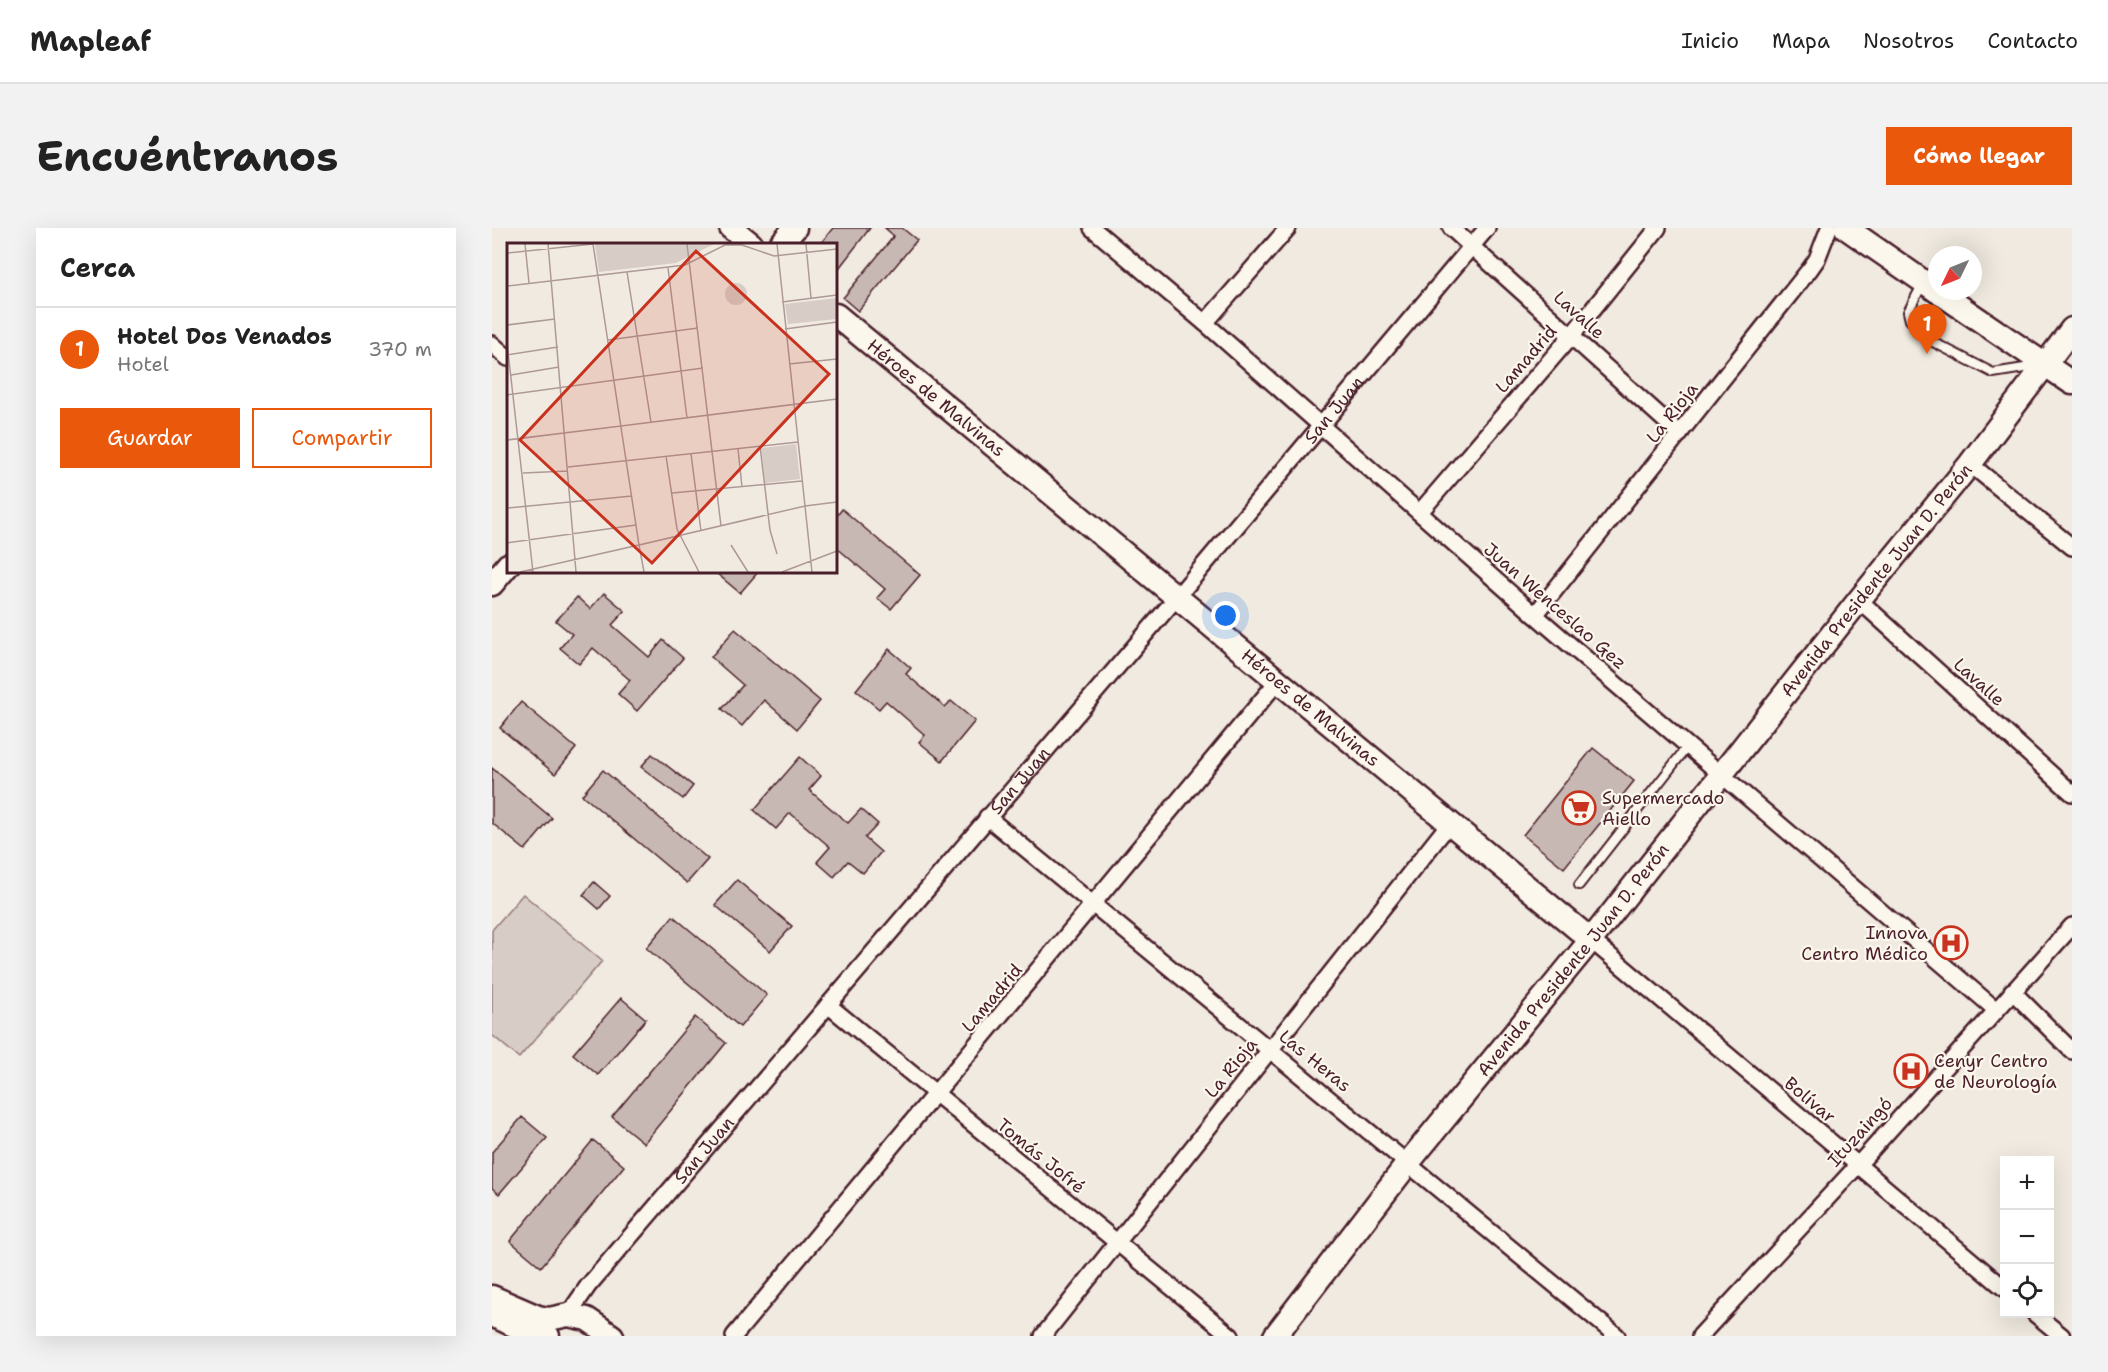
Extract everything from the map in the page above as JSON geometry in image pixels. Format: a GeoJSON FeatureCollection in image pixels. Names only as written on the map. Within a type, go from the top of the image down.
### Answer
{"type":"FeatureCollection","features":[{"type":"Feature","properties":{"kind":"main road"},"geometry":{"type":"LineString","coordinates":[[731,228],[750,243]]}},
{"type":"Feature","properties":{"kind":"main road"},"geometry":{"type":"LineString","coordinates":[[782,243],[795,228]]}},
{"type":"Feature","properties":{"kind":"main road"},"geometry":{"type":"LineString","coordinates":[[1846,228],[1928,285]]}},
{"type":"Feature","properties":{"kind":"main road"},"geometry":{"type":"LineString","coordinates":[[1951,300],[2072,383]]}},
{"type":"Feature","properties":{"kind":"main road","name":"Héroes de Malvinas"},"geometry":{"type":"LineString","coordinates":[[837,316],[1591,940]]}},
{"type":"Feature","properties":{"kind":"main road","name":"Avenida Presidente Juan D. Perón"},"geometry":{"type":"LineString","coordinates":[[1275,1336],[1408,1163],[1591,940],[1859,600],[1970,465],[2072,329]]}},
{"type":"Feature","properties":{"kind":"main road"},"geometry":{"type":"LineString","coordinates":[[492,584],[507,566]]}},
{"type":"Feature","properties":{"kind":"main road"},"geometry":{"type":"LineString","coordinates":[[492,1297],[538,1317],[549,1319],[568,1316],[587,1319],[612,1336]]}},
{"type":"Feature","properties":{"kind":"main road"},"geometry":{"type":"LineString","coordinates":[[492,1315],[522,1329],[548,1336]]}},
{"type":"Feature","properties":{"kind":"main road","name":"San Juan"},"geometry":{"type":"LineString","coordinates":[[557,1336],[568,1316]]}},
{"type":"Feature","properties":{"kind":"street"},"geometry":{"type":"LineString","coordinates":[[1205,323],[1288,228]]}},
{"type":"Feature","properties":{"kind":"street","name":"Lavalle"},"geometry":{"type":"LineString","coordinates":[[1451,228],[1680,434]]}},
{"type":"Feature","properties":{"kind":"street","name":"San Juan"},"geometry":{"type":"LineString","coordinates":[[568,1316],[588,1286],[1177,597],[1487,228]]}},
{"type":"Feature","properties":{"kind":"street","name":"Lamadrid"},"geometry":{"type":"LineString","coordinates":[[1420,512],[1572,335],[1658,228]]}},
{"type":"Feature","properties":{"kind":"street","name":"La Rioja"},"geometry":{"type":"LineString","coordinates":[[1535,615],[1817,259],[1829,228]]}},
{"type":"Feature","properties":{"kind":"street","name":"Juan Wenceslao Gez"},"geometry":{"type":"LineString","coordinates":[[1100,231],[1535,615],[1995,1009]]}},
{"type":"Feature","properties":{"kind":"street"},"geometry":{"type":"LineString","coordinates":[[492,344],[507,357]]}},
{"type":"Feature","properties":{"kind":"street"},"geometry":{"type":"LineString","coordinates":[[1970,465],[2072,547]]}},
{"type":"Feature","properties":{"kind":"street","name":"Lavalle"},"geometry":{"type":"LineString","coordinates":[[1859,600],[2072,793]]}},
{"type":"Feature","properties":{"kind":"street","name":"Lamadrid"},"geometry":{"type":"LineString","coordinates":[[734,1336],[937,1095],[1277,682]]}},
{"type":"Feature","properties":{"kind":"street","name":"Las Heras"},"geometry":{"type":"LineString","coordinates":[[987,817],[1617,1336]]}},
{"type":"Feature","properties":{"kind":"street","name":"La Rioja"},"geometry":{"type":"LineString","coordinates":[[1043,1336],[1449,824]]}},
{"type":"Feature","properties":{"kind":"street","name":"Ituzaingó"},"geometry":{"type":"LineString","coordinates":[[1700,1336],[1857,1166],[1995,1009],[2072,926]]}},
{"type":"Feature","properties":{"kind":"street","name":"Bolívar"},"geometry":{"type":"LineString","coordinates":[[1591,940],[2000,1285]]}},
{"type":"Feature","properties":{"kind":"street"},"geometry":{"type":"LineString","coordinates":[[2012,991],[2072,1051]]}},
{"type":"Feature","properties":{"kind":"street","name":"Tomás Jofré"},"geometry":{"type":"LineString","coordinates":[[828,1005],[1231,1336]]}},
{"type":"Feature","properties":{"kind":"street"},"geometry":{"type":"LineString","coordinates":[[2040,1318],[2062,1336]]}},
{"type":"Feature","properties":{"kind":"lane"},"geometry":{"type":"LineString","coordinates":[[1928,291],[1910,303],[1908,312],[1910,320],[1931,341],[1993,373],[2044,364]]}},
{"type":"Feature","properties":{"kind":"lane"},"geometry":{"type":"LineString","coordinates":[[1579,885],[1687,747]]}},
{"type":"Feature","properties":{"kind":"shaded area"},"geometry":{"type":"Polygon","coordinates":[[[523,894],[602,961],[519,1058],[492,1035],[492,930],[523,894]]]}},
{"type":"Feature","properties":{"kind":"building"},"geometry":{"type":"Polygon","coordinates":[[[833,228],[870,228],[837,271],[837,243],[821,243],[833,228]]]}},
{"type":"Feature","properties":{"kind":"building"},"geometry":{"type":"Polygon","coordinates":[[[885,228],[902,228],[917,240],[858,311],[843,298],[894,236],[885,228]]]}},
{"type":"Feature","properties":{"kind":"building"},"geometry":{"type":"Polygon","coordinates":[[[842,509],[920,575],[891,609],[877,598],[885,589],[837,548],[837,516],[842,509]]]}},
{"type":"Feature","properties":{"kind":"building"},"geometry":{"type":"Polygon","coordinates":[[[716,573],[757,573],[740,593],[716,573]]]}},
{"type":"Feature","properties":{"kind":"building"},"geometry":{"type":"Polygon","coordinates":[[[604,593],[625,611],[612,625],[649,657],[663,640],[683,658],[637,711],[618,694],[630,680],[593,648],[579,664],[560,648],[572,634],[556,621],[577,597],[590,609],[604,593]]]}},
{"type":"Feature","properties":{"kind":"building"},"geometry":{"type":"Polygon","coordinates":[[[735,629],[820,701],[797,729],[764,700],[742,726],[722,709],[743,685],[711,657],[735,629]]]}},
{"type":"Feature","properties":{"kind":"building"},"geometry":{"type":"Polygon","coordinates":[[[889,649],[911,668],[906,674],[945,707],[951,701],[975,721],[942,761],[919,742],[925,735],[886,701],[879,709],[856,690],[889,649]]]}},
{"type":"Feature","properties":{"kind":"building"},"geometry":{"type":"Polygon","coordinates":[[[521,702],[576,748],[555,774],[500,728],[521,702]]]}},
{"type":"Feature","properties":{"kind":"building","name":"Supermercado Aiello"},"geometry":{"type":"Polygon","coordinates":[[[1593,748],[1634,781],[1564,868],[1523,835],[1593,748]]]}},
{"type":"Feature","properties":{"kind":"building"},"geometry":{"type":"Polygon","coordinates":[[[652,754],[693,786],[683,799],[641,767],[652,754]]]}},
{"type":"Feature","properties":{"kind":"building"},"geometry":{"type":"Polygon","coordinates":[[[800,757],[821,776],[809,790],[848,823],[861,809],[878,824],[865,838],[881,852],[863,873],[848,861],[834,877],[817,862],[830,847],[790,813],[776,829],[754,810],[800,757]]]}},
{"type":"Feature","properties":{"kind":"building"},"geometry":{"type":"Polygon","coordinates":[[[492,768],[552,818],[525,850],[492,823],[492,768]]]}},
{"type":"Feature","properties":{"kind":"building"},"geometry":{"type":"Polygon","coordinates":[[[603,770],[708,859],[687,883],[582,795],[603,770]]]}},
{"type":"Feature","properties":{"kind":"building"},"geometry":{"type":"Polygon","coordinates":[[[737,880],[792,926],[770,951],[715,905],[737,880]]]}},
{"type":"Feature","properties":{"kind":"building"},"geometry":{"type":"Polygon","coordinates":[[[594,882],[610,896],[599,909],[583,895],[594,882]]]}},
{"type":"Feature","properties":{"kind":"building"},"geometry":{"type":"Polygon","coordinates":[[[673,916],[767,995],[740,1027],[646,948],[673,916]]]}},
{"type":"Feature","properties":{"kind":"building"},"geometry":{"type":"Polygon","coordinates":[[[621,998],[646,1019],[598,1075],[573,1054],[621,998]]]}},
{"type":"Feature","properties":{"kind":"building"},"geometry":{"type":"Polygon","coordinates":[[[695,1017],[726,1043],[644,1143],[612,1117],[695,1017]]]}},
{"type":"Feature","properties":{"kind":"building"},"geometry":{"type":"Polygon","coordinates":[[[522,1117],[547,1138],[499,1194],[492,1188],[492,1152],[522,1117]]]}},
{"type":"Feature","properties":{"kind":"building"},"geometry":{"type":"Polygon","coordinates":[[[593,1140],[624,1166],[541,1267],[510,1241],[593,1140]]]}},
{"type":"Feature","properties":{"kind":"place","name":"Hotel Dos Venados"},"geometry":{"type":"Point","coordinates":[1927,354]}},
{"type":"Feature","properties":{"kind":"place","name":"Supermercado Aiello"},"geometry":{"type":"Point","coordinates":[1579,808]}},
{"type":"Feature","properties":{"kind":"place","name":"Innova Centro Médico"},"geometry":{"type":"Point","coordinates":[1951,943]}},
{"type":"Feature","properties":{"kind":"place","name":"Cenyr Centro de Neurología"},"geometry":{"type":"Point","coordinates":[1911,1071]}}]}
